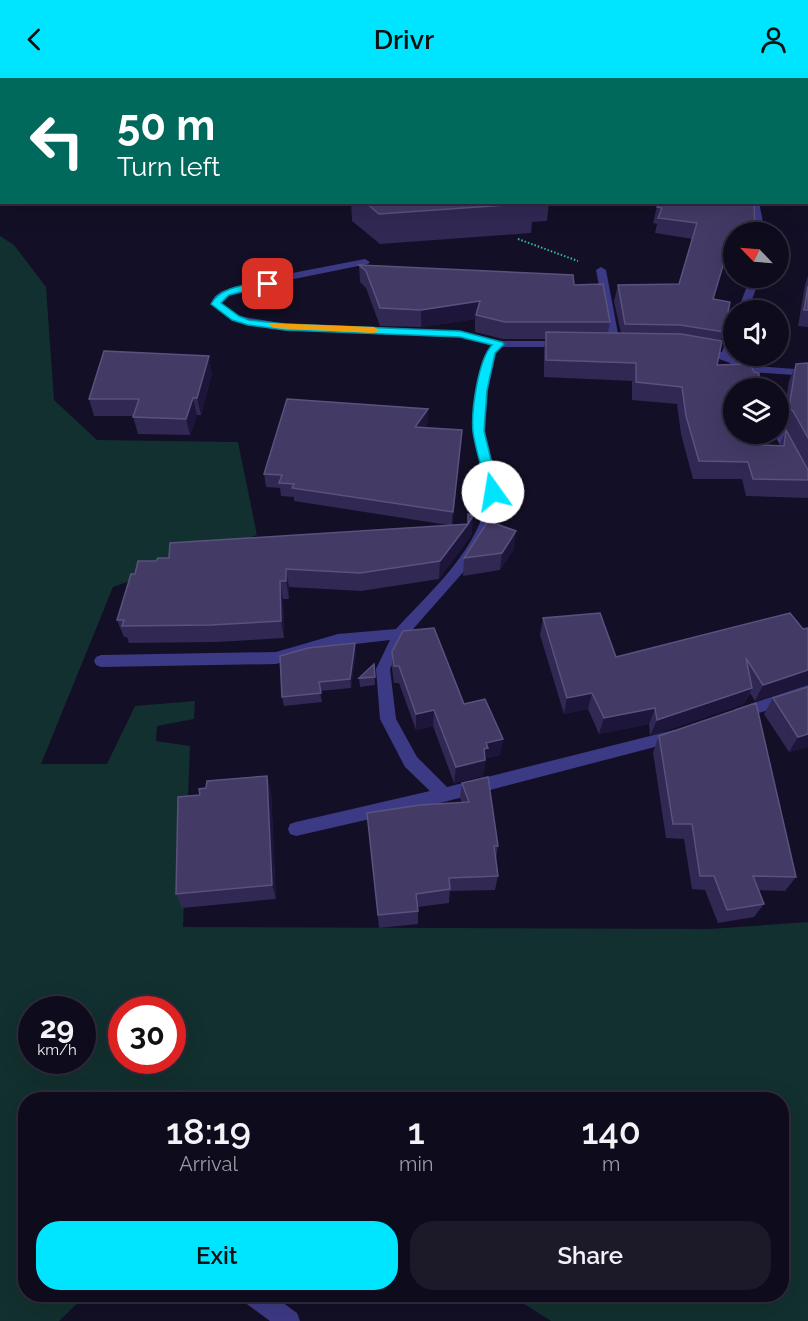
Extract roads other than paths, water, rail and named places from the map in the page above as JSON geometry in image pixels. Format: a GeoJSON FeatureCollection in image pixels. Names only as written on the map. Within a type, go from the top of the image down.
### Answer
{"type":"FeatureCollection","features":[{"type":"Feature","properties":{"kind":"street"},"geometry":{"type":"LineString","coordinates":[[754,204],[759,222]]}},
{"type":"Feature","properties":{"kind":"street"},"geometry":{"type":"LineString","coordinates":[[366,262],[282,278],[255,288],[226,293],[219,298],[216,304],[235,318],[285,327],[460,334],[499,344],[580,344]]}},
{"type":"Feature","properties":{"kind":"street"},"geometry":{"type":"LineString","coordinates":[[601,270],[614,344]]}},
{"type":"Feature","properties":{"kind":"street"},"geometry":{"type":"LineString","coordinates":[[444,795],[411,762],[388,719],[383,669],[400,634],[462,566],[484,526],[493,492],[479,431],[482,390],[491,352],[499,344]]}},
{"type":"Feature","properties":{"kind":"street"},"geometry":{"type":"LineString","coordinates":[[686,348],[723,354]]}},
{"type":"Feature","properties":{"kind":"street"},"geometry":{"type":"LineString","coordinates":[[740,366],[749,378]]}},
{"type":"Feature","properties":{"kind":"street"},"geometry":{"type":"LineString","coordinates":[[743,368],[808,373]]}},
{"type":"Feature","properties":{"kind":"street"},"geometry":{"type":"LineString","coordinates":[[786,444],[808,486]]}},
{"type":"Feature","properties":{"kind":"street"},"geometry":{"type":"LineString","coordinates":[[101,661],[276,658],[338,640],[400,634]]}},
{"type":"Feature","properties":{"kind":"street"},"geometry":{"type":"LineString","coordinates":[[730,716],[808,691]]}},
{"type":"Feature","properties":{"kind":"street"},"geometry":{"type":"LineString","coordinates":[[297,829],[654,743],[687,731]]}},
{"type":"Feature","properties":{"kind":"street"},"geometry":{"type":"LineString","coordinates":[[263,1302],[289,1321]]}}]}
